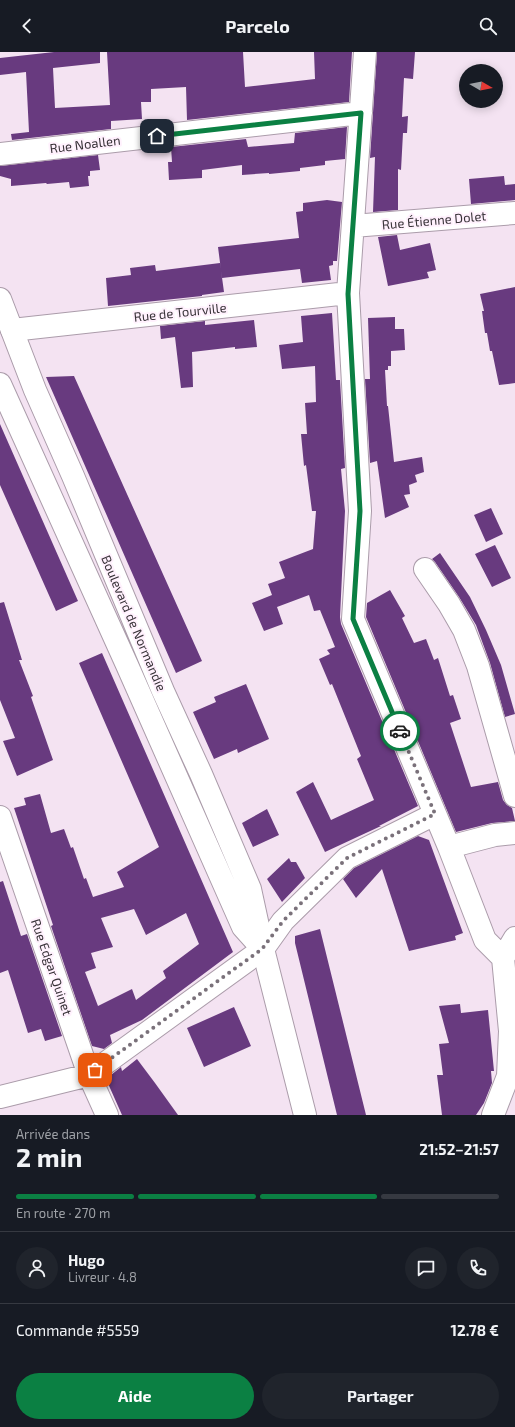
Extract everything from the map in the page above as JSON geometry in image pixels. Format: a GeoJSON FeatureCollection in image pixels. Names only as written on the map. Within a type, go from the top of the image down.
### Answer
{"type":"FeatureCollection","features":[{"type":"Feature","properties":{"kind":"street"},"geometry":{"type":"LineString","coordinates":[[364,52],[348,294],[360,511],[353,619],[449,847],[485,940],[503,958]]}},
{"type":"Feature","properties":{"kind":"street","name":"Rue Noallen"},"geometry":{"type":"LineString","coordinates":[[0,154],[361,113]]}},
{"type":"Feature","properties":{"kind":"street","name":"Rue Étienne Dolet"},"geometry":{"type":"LineString","coordinates":[[353,226],[515,213]]}},
{"type":"Feature","properties":{"kind":"street","name":"Rue de Tourville"},"geometry":{"type":"LineString","coordinates":[[12,330],[348,294]]}},
{"type":"Feature","properties":{"kind":"street","name":"Boulevard de Normandie"},"geometry":{"type":"LineString","coordinates":[[0,299],[35,390],[73,476],[163,691],[201,774],[250,889],[262,949],[304,1115]]}},
{"type":"Feature","properties":{"kind":"street","name":"Boulevard de Normandie"},"geometry":{"type":"LineString","coordinates":[[0,384],[124,658],[243,927],[262,949]]}},
{"type":"Feature","properties":{"kind":"street"},"geometry":{"type":"LineString","coordinates":[[425,569],[449,604],[464,630],[478,666],[515,796]]}},
{"type":"Feature","properties":{"kind":"street"},"geometry":{"type":"LineString","coordinates":[[0,1098],[88,1074],[262,949],[283,921],[347,858],[435,814]]}},
{"type":"Feature","properties":{"kind":"street","name":"Rue Edgar Quinet"},"geometry":{"type":"LineString","coordinates":[[0,817],[88,1074],[107,1115]]}},
{"type":"Feature","properties":{"kind":"street"},"geometry":{"type":"LineString","coordinates":[[449,847],[495,835],[515,833]]}},
{"type":"Feature","properties":{"kind":"street"},"geometry":{"type":"LineString","coordinates":[[493,1115],[508,1076],[510,1031],[503,958],[515,938]]}},
{"type":"Feature","properties":{"kind":"building"},"geometry":{"type":"Polygon","coordinates":[[[54,52],[100,52],[100,63],[53,68],[55,108],[110,105],[107,52],[243,52],[245,87],[315,79],[314,52],[352,52],[349,102],[187,120],[186,87],[151,89],[151,102],[141,102],[142,119],[111,121],[111,129],[12,140],[11,134],[29,132],[26,72],[0,75],[0,58],[54,52]]]}},
{"type":"Feature","properties":{"kind":"building"},"geometry":{"type":"Polygon","coordinates":[[[377,52],[415,52],[413,79],[404,78],[402,117],[408,116],[407,133],[403,133],[401,170],[398,169],[398,210],[373,212],[375,157],[370,158],[377,52]]]}},
{"type":"Feature","properties":{"kind":"building"},"geometry":{"type":"Polygon","coordinates":[[[347,127],[345,159],[325,161],[325,165],[300,168],[300,171],[242,175],[242,165],[202,170],[202,178],[169,180],[168,162],[172,162],[171,147],[246,139],[248,147],[294,143],[295,133],[347,127]]]}},
{"type":"Feature","properties":{"kind":"building"},"geometry":{"type":"Polygon","coordinates":[[[98,155],[100,170],[90,171],[90,176],[88,176],[89,186],[70,188],[69,182],[11,186],[11,179],[0,176],[0,166],[98,155]]]}},
{"type":"Feature","properties":{"kind":"building"},"geometry":{"type":"Polygon","coordinates":[[[504,176],[505,185],[515,184],[515,200],[471,204],[469,179],[504,176]]]}},
{"type":"Feature","properties":{"kind":"building"},"geometry":{"type":"Polygon","coordinates":[[[327,200],[342,202],[337,261],[333,261],[333,265],[329,266],[331,280],[302,283],[300,269],[222,278],[218,247],[299,238],[296,212],[303,211],[303,203],[327,200]]]}},
{"type":"Feature","properties":{"kind":"building"},"geometry":{"type":"Polygon","coordinates":[[[397,235],[400,250],[430,243],[436,270],[427,272],[429,278],[388,286],[378,237],[397,235]]]}},
{"type":"Feature","properties":{"kind":"building"},"geometry":{"type":"Polygon","coordinates":[[[220,263],[224,292],[202,296],[108,306],[106,278],[131,275],[130,268],[155,265],[156,271],[220,263]]]}},
{"type":"Feature","properties":{"kind":"building"},"geometry":{"type":"Polygon","coordinates":[[[515,287],[515,383],[499,385],[492,351],[490,351],[487,333],[485,333],[482,311],[484,311],[480,294],[515,287]]]}},
{"type":"Feature","properties":{"kind":"building"},"geometry":{"type":"Polygon","coordinates":[[[332,313],[336,380],[340,380],[345,468],[341,469],[345,511],[340,617],[341,624],[418,806],[379,826],[381,826],[325,852],[296,792],[313,782],[331,820],[374,800],[357,759],[361,756],[332,684],[330,685],[319,659],[330,654],[327,650],[335,647],[320,610],[314,611],[309,595],[277,607],[283,624],[264,631],[252,603],[272,595],[268,584],[285,578],[279,562],[313,549],[316,511],[312,511],[306,465],[304,466],[301,434],[307,434],[305,403],[316,402],[315,366],[282,369],[279,345],[303,342],[301,316],[332,313]]]}},
{"type":"Feature","properties":{"kind":"building"},"geometry":{"type":"Polygon","coordinates":[[[395,317],[395,329],[404,329],[405,350],[391,351],[391,366],[388,366],[388,370],[385,370],[387,406],[394,462],[422,457],[424,472],[415,475],[417,482],[409,485],[410,494],[404,495],[409,507],[385,518],[377,461],[370,463],[365,379],[370,379],[368,318],[395,317]]]}},
{"type":"Feature","properties":{"kind":"building"},"geometry":{"type":"Polygon","coordinates":[[[254,320],[257,347],[235,349],[235,347],[192,352],[193,387],[181,388],[175,337],[161,339],[160,326],[205,321],[205,325],[254,320]]]}},
{"type":"Feature","properties":{"kind":"building"},"geometry":{"type":"Polygon","coordinates":[[[74,376],[202,661],[176,673],[46,377],[74,376]]]}},
{"type":"Feature","properties":{"kind":"building"},"geometry":{"type":"Polygon","coordinates":[[[0,424],[78,601],[56,611],[0,485],[0,424]]]}},
{"type":"Feature","properties":{"kind":"building"},"geometry":{"type":"Polygon","coordinates":[[[491,508],[503,534],[486,542],[474,515],[491,508]]]}},
{"type":"Feature","properties":{"kind":"building"},"geometry":{"type":"Polygon","coordinates":[[[495,545],[511,578],[492,587],[475,554],[495,545]]]}},
{"type":"Feature","properties":{"kind":"building"},"geometry":{"type":"Polygon","coordinates":[[[440,553],[470,597],[486,630],[501,665],[515,714],[505,717],[490,663],[476,625],[459,597],[432,559],[440,553]]]}},
{"type":"Feature","properties":{"kind":"building"},"geometry":{"type":"Polygon","coordinates":[[[390,590],[405,616],[402,618],[414,643],[426,639],[434,660],[438,658],[450,696],[453,695],[461,719],[450,723],[471,787],[498,782],[503,800],[512,808],[515,821],[492,823],[456,832],[366,617],[367,603],[390,590]]]}},
{"type":"Feature","properties":{"kind":"building"},"geometry":{"type":"Polygon","coordinates":[[[4,602],[22,660],[19,660],[33,696],[31,697],[53,760],[17,776],[3,741],[15,738],[0,700],[0,603],[4,602]]]}},
{"type":"Feature","properties":{"kind":"building"},"geometry":{"type":"Polygon","coordinates":[[[102,653],[233,952],[142,1020],[110,1035],[112,1043],[104,1049],[92,1046],[51,926],[53,925],[14,808],[26,805],[24,798],[40,794],[51,833],[64,829],[71,848],[73,847],[84,879],[86,878],[93,897],[124,887],[117,872],[159,847],[79,663],[102,653]],[[134,909],[101,918],[113,947],[91,953],[96,968],[85,972],[98,1006],[132,989],[136,1000],[166,978],[163,971],[199,944],[186,913],[146,935],[134,909]]]}},
{"type":"Feature","properties":{"kind":"building"},"geometry":{"type":"Polygon","coordinates":[[[246,684],[269,739],[238,753],[237,749],[214,759],[193,712],[216,702],[214,697],[246,684]]]}},
{"type":"Feature","properties":{"kind":"building"},"geometry":{"type":"Polygon","coordinates":[[[267,809],[279,835],[253,847],[242,823],[267,809]]]}},
{"type":"Feature","properties":{"kind":"building"},"geometry":{"type":"Polygon","coordinates":[[[418,836],[429,840],[463,933],[455,936],[456,940],[409,951],[382,869],[356,898],[343,879],[354,868],[418,836]]]}},
{"type":"Feature","properties":{"kind":"building"},"geometry":{"type":"Polygon","coordinates":[[[289,858],[291,862],[296,862],[305,878],[282,902],[267,879],[289,858]]]}},
{"type":"Feature","properties":{"kind":"building"},"geometry":{"type":"Polygon","coordinates":[[[3,881],[21,936],[27,934],[62,1036],[45,1041],[41,1029],[28,1033],[8,970],[0,973],[0,882],[3,881]]]}},
{"type":"Feature","properties":{"kind":"building"},"geometry":{"type":"Polygon","coordinates":[[[320,929],[366,1115],[337,1115],[295,943],[295,936],[320,929]]]}},
{"type":"Feature","properties":{"kind":"building"},"geometry":{"type":"Polygon","coordinates":[[[460,1004],[461,1013],[488,1010],[494,1071],[491,1071],[492,1083],[484,1103],[476,1115],[442,1115],[437,1075],[443,1075],[439,1044],[449,1043],[439,1006],[460,1004]]]}},
{"type":"Feature","properties":{"kind":"building"},"geometry":{"type":"Polygon","coordinates":[[[234,1007],[251,1046],[204,1067],[187,1028],[234,1007]]]}},
{"type":"Feature","properties":{"kind":"building"},"geometry":{"type":"Polygon","coordinates":[[[137,1059],[178,1115],[122,1115],[106,1079],[121,1067],[122,1071],[137,1059]]]}},
{"type":"Feature","properties":{"kind":"way so far"},"geometry":{"type":"LineString","coordinates":[[95,1070],[262,949],[283,921],[347,858],[435,814],[400,731]]}},
{"type":"Feature","properties":{"kind":"route"},"geometry":{"type":"LineString","coordinates":[[157,136],[361,113],[348,294],[360,511],[353,619],[400,731]]}}]}
